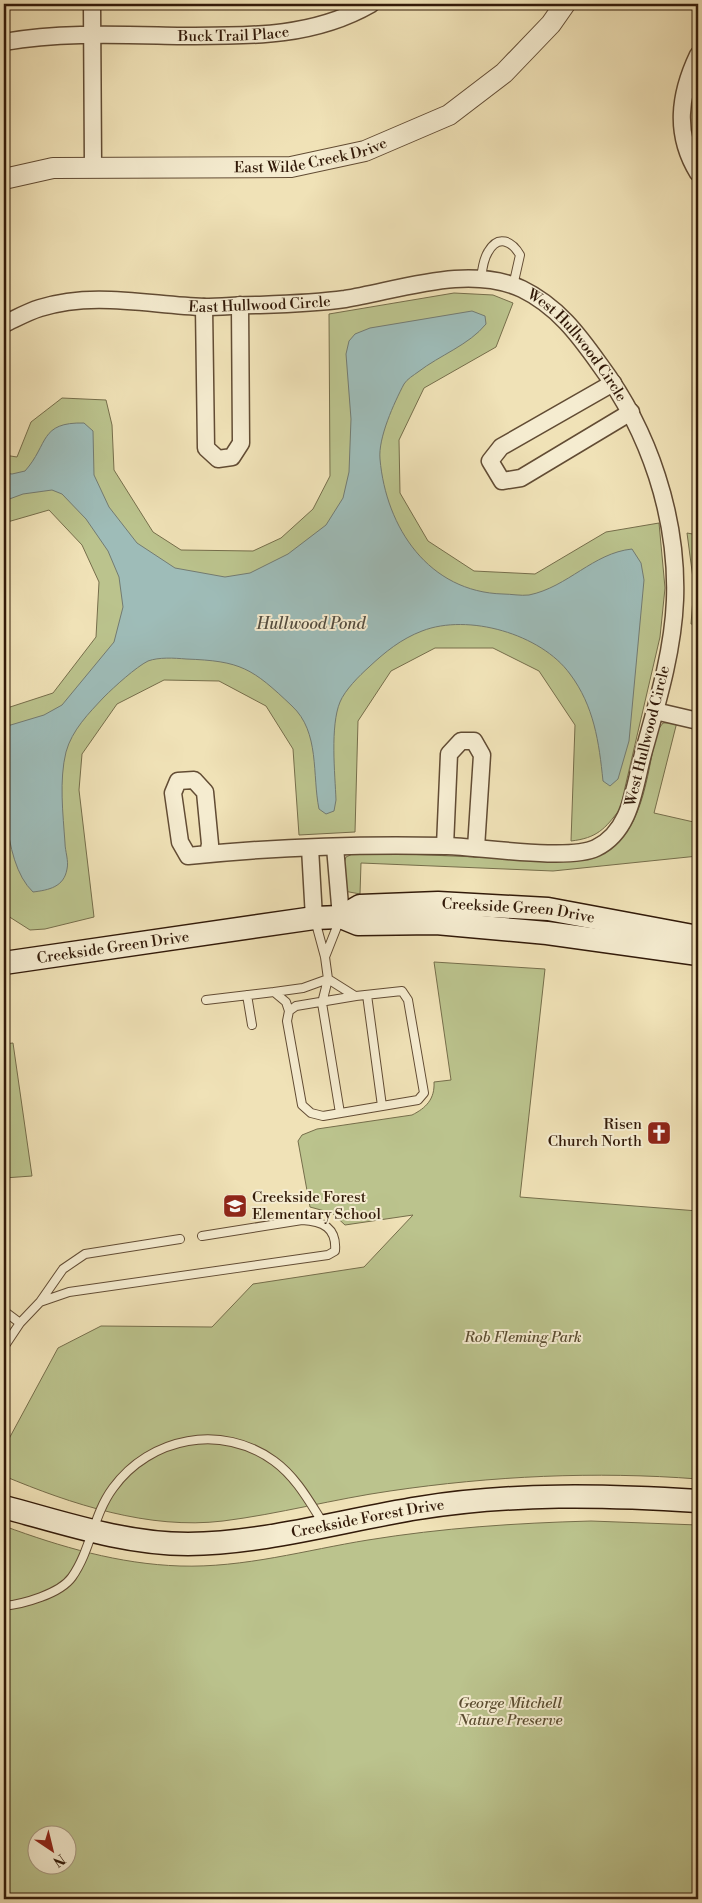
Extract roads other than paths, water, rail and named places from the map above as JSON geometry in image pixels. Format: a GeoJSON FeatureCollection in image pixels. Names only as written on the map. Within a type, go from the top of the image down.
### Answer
{"type":"FeatureCollection","features":[{"type":"Feature","properties":{"kind":"main road","name":"Creekside Green Drive"},"geometry":{"type":"LineString","coordinates":[[341,917],[360,906],[438,902],[548,910],[698,936]]}},
{"type":"Feature","properties":{"kind":"main road","name":"Creekside Green Drive"},"geometry":{"type":"LineString","coordinates":[[4,963],[314,918],[341,917],[358,924],[436,923],[547,933],[698,954]]}},
{"type":"Feature","properties":{"kind":"main road","name":"Creekside Forest Drive"},"geometry":{"type":"LineString","coordinates":[[4,1494],[41,1517]]}},
{"type":"Feature","properties":{"kind":"main road","name":"Creekside Forest Drive"},"geometry":{"type":"LineString","coordinates":[[4,1507],[93,1531],[149,1542],[188,1544],[231,1542],[421,1508],[531,1497],[627,1496],[698,1501]]}},
{"type":"Feature","properties":{"kind":"street"},"geometry":{"type":"LineString","coordinates":[[92,4],[93,166]]}},
{"type":"Feature","properties":{"kind":"street","name":"Buck Trail Place"},"geometry":{"type":"LineString","coordinates":[[4,42],[43,36],[256,36],[299,31],[334,21],[371,4]]}},
{"type":"Feature","properties":{"kind":"street","name":"East Wilde Creek Drive"},"geometry":{"type":"LineString","coordinates":[[4,179],[53,168],[93,166],[291,167],[365,151],[450,116],[504,73],[551,24],[565,4]]}},
{"type":"Feature","properties":{"kind":"street"},"geometry":{"type":"LineString","coordinates":[[698,55],[690,73],[680,115],[687,154],[698,173]]}},
{"type":"Feature","properties":{"kind":"street","name":"East Hullwood Circle"},"geometry":{"type":"LineString","coordinates":[[4,324],[40,308],[83,300],[135,300],[204,307],[288,304],[342,299],[442,281],[481,279],[515,286]]}},
{"type":"Feature","properties":{"kind":"street","name":"West Hullwood Circle"},"geometry":{"type":"LineString","coordinates":[[208,854],[210,844],[205,792],[194,780],[178,781],[173,794],[180,842],[188,856],[335,847],[445,846],[569,854],[594,850],[614,835],[628,813],[655,711],[670,642],[675,600],[673,547],[665,506],[649,452],[631,412],[613,383],[574,328],[546,302],[515,286]]}},
{"type":"Feature","properties":{"kind":"street"},"geometry":{"type":"LineString","coordinates":[[204,307],[206,448],[218,459],[232,457],[241,443],[240,305]]}},
{"type":"Feature","properties":{"kind":"street"},"geometry":{"type":"LineString","coordinates":[[613,383],[502,447],[490,461],[502,481],[521,478],[631,412]]}},
{"type":"Feature","properties":{"kind":"street"},"geometry":{"type":"LineString","coordinates":[[655,711],[698,721]]}},
{"type":"Feature","properties":{"kind":"street"},"geometry":{"type":"LineString","coordinates":[[445,846],[449,754],[461,741],[474,741],[482,755],[476,848]]}},
{"type":"Feature","properties":{"kind":"street"},"geometry":{"type":"LineString","coordinates":[[335,847],[341,917]]}},
{"type":"Feature","properties":{"kind":"street"},"geometry":{"type":"LineString","coordinates":[[310,848],[314,918]]}},
{"type":"Feature","properties":{"kind":"lane"},"geometry":{"type":"LineString","coordinates":[[481,279],[488,251],[497,243],[507,242],[514,245],[520,255],[515,286]]}},
{"type":"Feature","properties":{"kind":"lane"},"geometry":{"type":"LineString","coordinates":[[325,956],[341,917]]}},
{"type":"Feature","properties":{"kind":"lane"},"geometry":{"type":"LineString","coordinates":[[314,918],[325,956],[328,979],[322,1003],[340,1113]]}},
{"type":"Feature","properties":{"kind":"lane"},"geometry":{"type":"LineString","coordinates":[[206,1000],[303,988],[328,979]]}},
{"type":"Feature","properties":{"kind":"lane"},"geometry":{"type":"LineString","coordinates":[[328,979],[356,996]]}},
{"type":"Feature","properties":{"kind":"lane"},"geometry":{"type":"LineString","coordinates":[[274,992],[286,1002],[289,1011],[287,1020],[302,1105],[311,1113],[323,1116],[418,1100],[424,1093],[408,1000],[402,991],[296,1006],[289,1011]]}},
{"type":"Feature","properties":{"kind":"lane"},"geometry":{"type":"LineString","coordinates":[[248,995],[252,1025]]}},
{"type":"Feature","properties":{"kind":"lane"},"geometry":{"type":"LineString","coordinates":[[367,995],[382,1106]]}},
{"type":"Feature","properties":{"kind":"lane"},"geometry":{"type":"LineString","coordinates":[[40,1302],[69,1292],[328,1255],[335,1251],[336,1242],[330,1228],[318,1221],[302,1220],[202,1236]]}},
{"type":"Feature","properties":{"kind":"lane"},"geometry":{"type":"LineString","coordinates":[[4,1347],[20,1323],[40,1302],[63,1269],[84,1254],[180,1239]]}},
{"type":"Feature","properties":{"kind":"lane"},"geometry":{"type":"LineString","coordinates":[[4,1311],[20,1323]]}},
{"type":"Feature","properties":{"kind":"lane"},"geometry":{"type":"LineString","coordinates":[[4,1606],[30,1602],[71,1579],[93,1531],[102,1504],[114,1486],[133,1466],[157,1449],[184,1440],[208,1439],[251,1449],[274,1461],[296,1480],[324,1525]]}},
{"type":"Feature","properties":{"kind":"water","name":"Hullwood Pond"},"geometry":{"type":"Polygon","coordinates":[[[472,311],[485,316],[486,324],[463,344],[407,380],[391,411],[384,431],[380,459],[384,485],[391,509],[402,532],[416,552],[433,569],[453,582],[477,590],[529,595],[556,585],[605,557],[632,549],[641,563],[644,580],[629,741],[618,779],[610,786],[603,781],[600,752],[590,712],[585,699],[570,674],[557,660],[541,648],[523,638],[502,631],[460,624],[440,626],[422,631],[394,646],[357,679],[342,697],[337,712],[334,737],[336,800],[334,811],[326,814],[319,809],[313,754],[307,728],[301,716],[292,706],[266,683],[245,669],[205,660],[162,658],[148,661],[125,678],[108,693],[72,736],[66,752],[62,785],[67,869],[63,880],[59,884],[50,889],[33,892],[22,878],[9,839],[4,792],[4,727],[44,715],[62,705],[114,642],[123,607],[119,577],[108,551],[86,519],[62,494],[52,490],[23,494],[4,501],[4,473],[12,474],[25,471],[47,436],[59,426],[84,423],[93,431],[94,475],[109,507],[137,543],[175,568],[225,577],[250,573],[288,554],[326,525],[343,498],[349,472],[351,419],[346,354],[349,341],[355,334],[370,328],[472,311]]]}},
{"type":"Feature","properties":{"kind":"place","name":"Risen Church North"},"geometry":{"type":"Point","coordinates":[659,1133]}},
{"type":"Feature","properties":{"kind":"place","name":"Creekside Forest Elementary School"},"geometry":{"type":"Point","coordinates":[235,1206]}},
{"type":"Feature","properties":{"kind":"park label","name":"Rob Fleming Park"},"geometry":{"type":"Point","coordinates":[523,1337]}},
{"type":"Feature","properties":{"kind":"park label","name":"George Mitchell Nature Preserve"},"geometry":{"type":"Point","coordinates":[510,1712]}}]}
